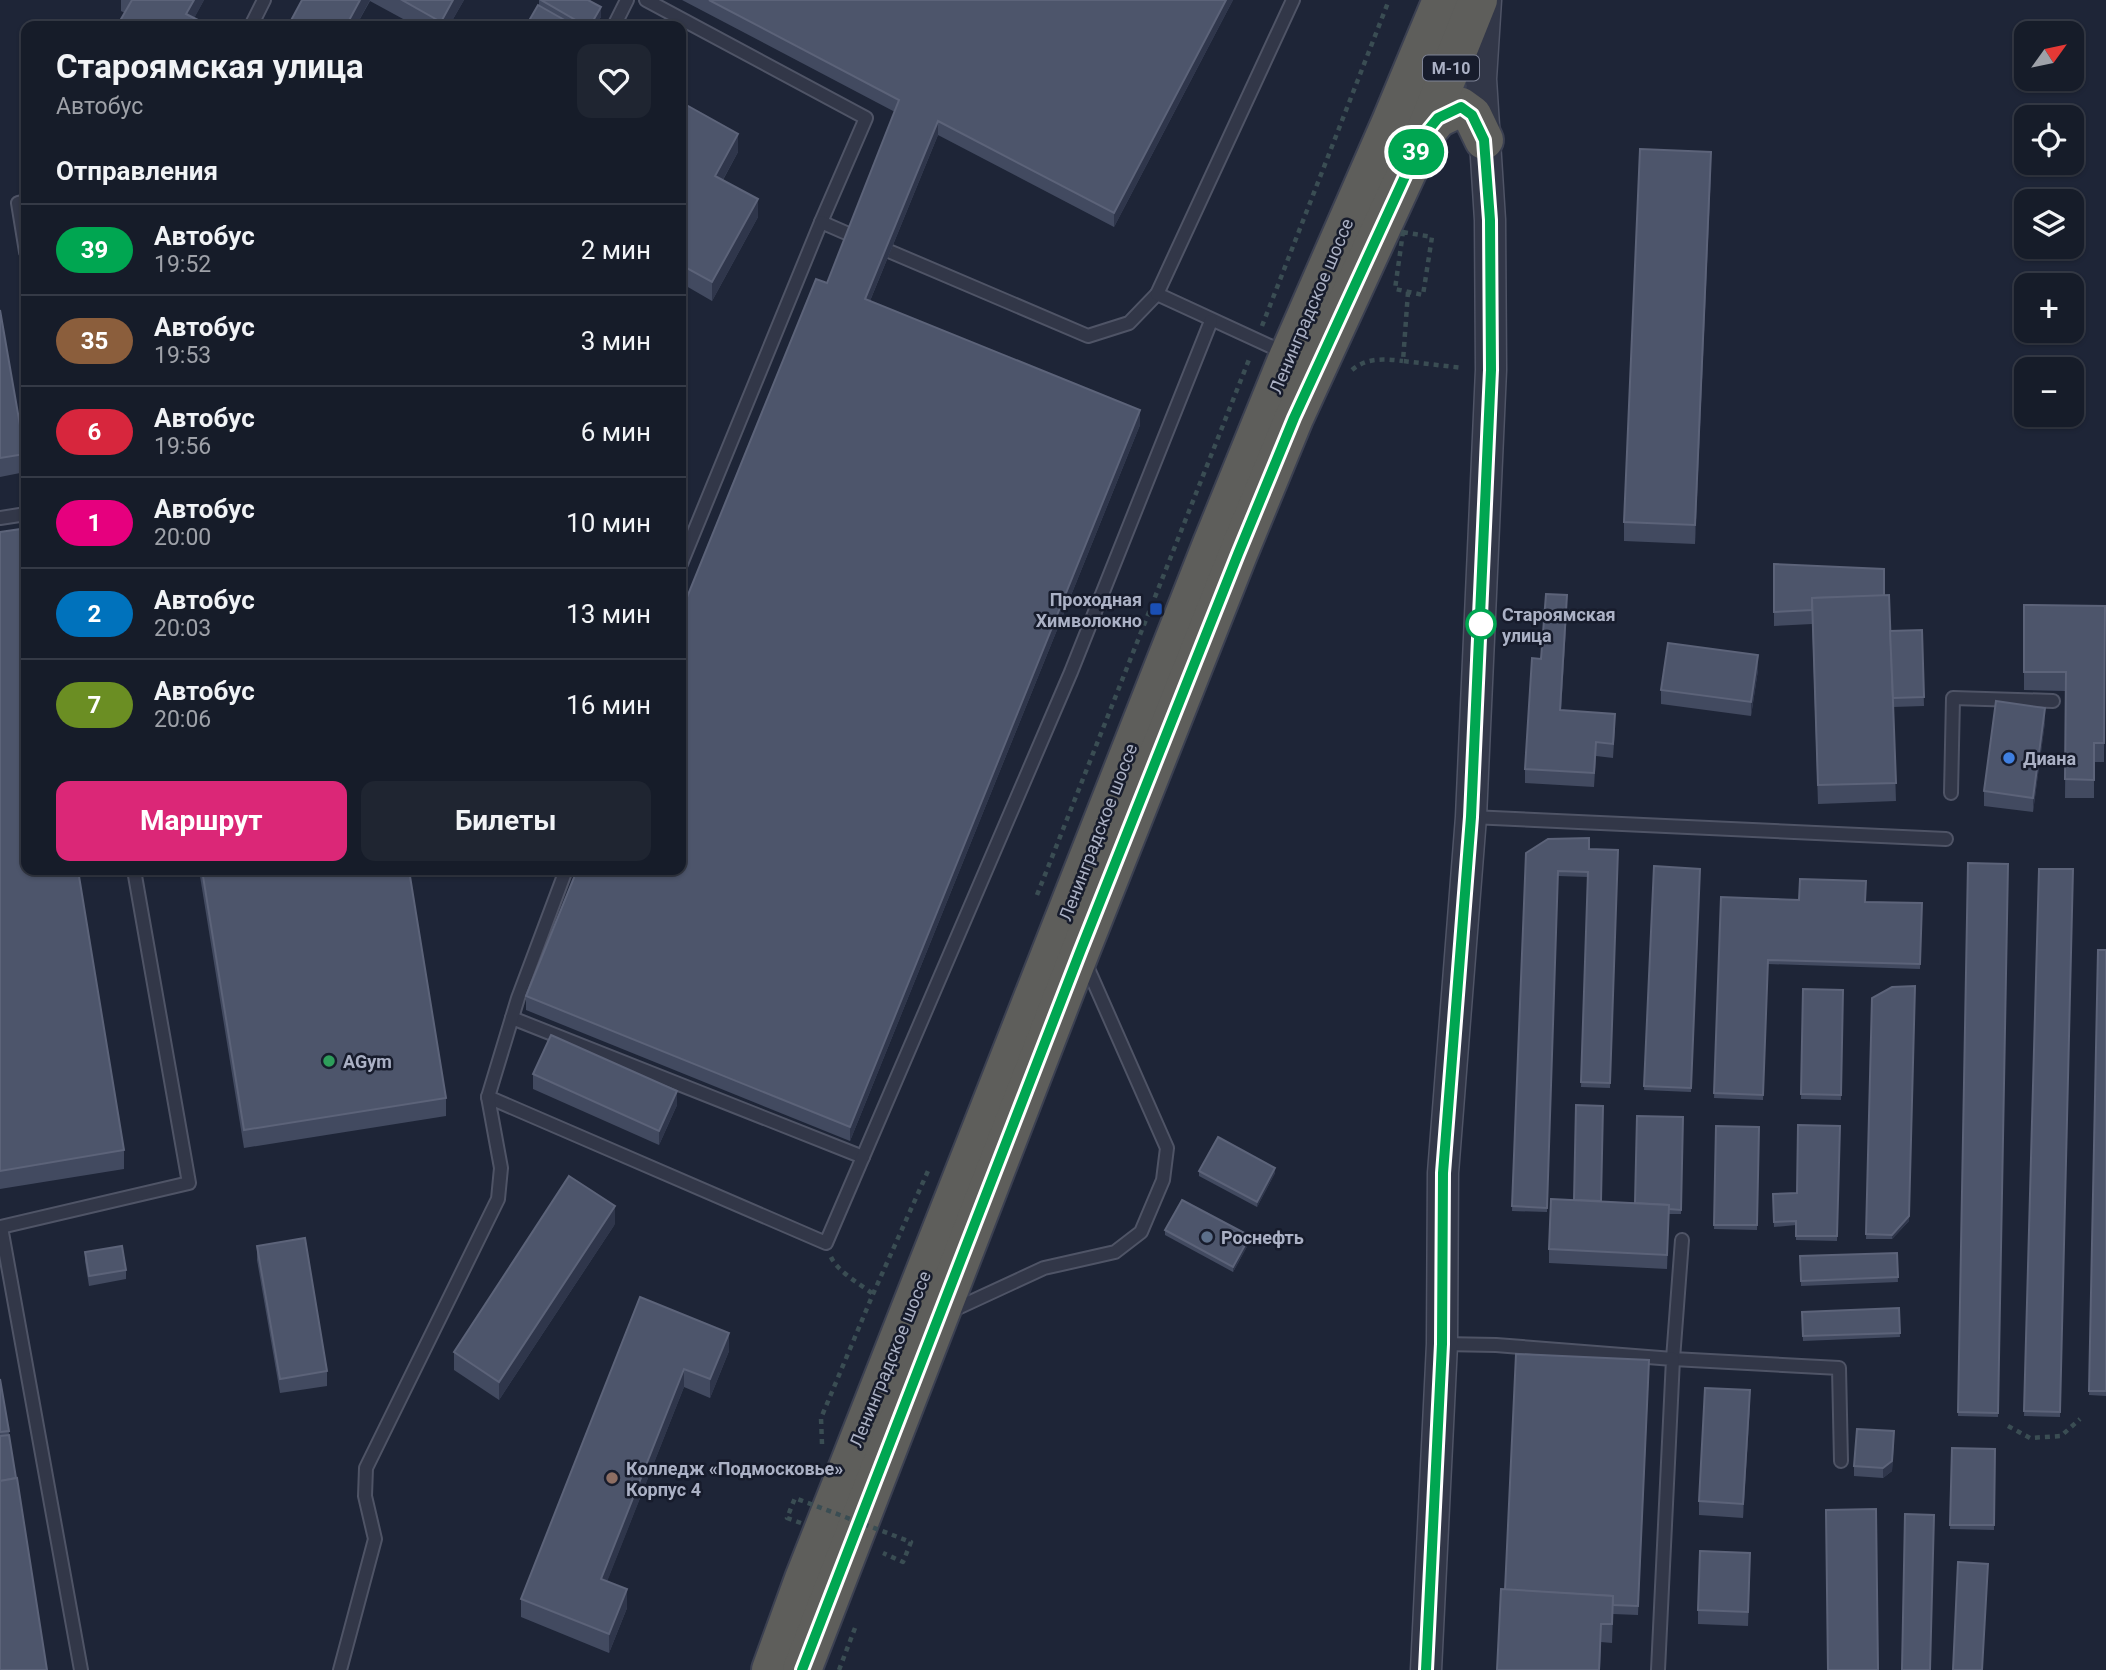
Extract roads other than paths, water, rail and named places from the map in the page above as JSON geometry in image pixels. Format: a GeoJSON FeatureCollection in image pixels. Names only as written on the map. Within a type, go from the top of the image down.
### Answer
{"type":"FeatureCollection","features":[{"type":"Feature","properties":{"kind":"highway","name":"Ленинградское шоссе"},"geometry":{"type":"LineString","coordinates":[[771,1670],[804,1579],[1180,623],[1289,355],[1442,0]]}},
{"type":"Feature","properties":{"kind":"highway","name":"Ленинградское шоссе"},"geometry":{"type":"LineString","coordinates":[[802,1670],[1080,952],[1294,418],[1424,135],[1478,0]]}},
{"type":"Feature","properties":{"kind":"highway"},"geometry":{"type":"LineString","coordinates":[[1424,135],[1438,118],[1461,107],[1472,115],[1484,140]]}},
{"type":"Feature","properties":{"kind":"street"},"geometry":{"type":"LineString","coordinates":[[1426,1670],[1442,1344],[1443,1173],[1471,817],[1491,370],[1490,220],[1481,79],[1486,0]]}},
{"type":"Feature","properties":{"kind":"street"},"geometry":{"type":"LineString","coordinates":[[1490,220],[1500,93],[1500,0]]}},
{"type":"Feature","properties":{"kind":"lane"},"geometry":{"type":"LineString","coordinates":[[254,21],[264,0]]}},
{"type":"Feature","properties":{"kind":"lane"},"geometry":{"type":"LineString","coordinates":[[616,21],[627,0]]}},
{"type":"Feature","properties":{"kind":"lane"},"geometry":{"type":"LineString","coordinates":[[646,0],[685,21]]}},
{"type":"Feature","properties":{"kind":"lane"},"geometry":{"type":"LineString","coordinates":[[821,222],[1088,337],[1129,323],[1157,294],[1293,0]]}},
{"type":"Feature","properties":{"kind":"lane"},"geometry":{"type":"LineString","coordinates":[[686,21],[866,118],[686,552]]}},
{"type":"Feature","properties":{"kind":"lane"},"geometry":{"type":"LineString","coordinates":[[21,202],[18,203],[21,221]]}},
{"type":"Feature","properties":{"kind":"lane"},"geometry":{"type":"LineString","coordinates":[[1157,294],[1210,321],[1289,355]]}},
{"type":"Feature","properties":{"kind":"lane"},"geometry":{"type":"LineString","coordinates":[[488,1097],[825,1243],[1071,673],[1210,321]]}},
{"type":"Feature","properties":{"kind":"lane"},"geometry":{"type":"LineString","coordinates":[[0,519],[21,515]]}},
{"type":"Feature","properties":{"kind":"lane"},"geometry":{"type":"LineString","coordinates":[[1951,793],[1953,698],[2053,701]]}},
{"type":"Feature","properties":{"kind":"lane"},"geometry":{"type":"LineString","coordinates":[[1471,817],[1946,839]]}},
{"type":"Feature","properties":{"kind":"lane"},"geometry":{"type":"LineString","coordinates":[[81,1670],[1,1227],[189,1183],[135,875]]}},
{"type":"Feature","properties":{"kind":"lane"},"geometry":{"type":"LineString","coordinates":[[340,1670],[375,1539],[365,1496],[366,1468],[498,1199],[501,1168],[488,1097],[512,1017],[564,875]]}},
{"type":"Feature","properties":{"kind":"lane"},"geometry":{"type":"LineString","coordinates":[[938,1317],[1044,1268],[1115,1252],[1140,1232],[1163,1180],[1167,1148],[1080,952]]}},
{"type":"Feature","properties":{"kind":"lane"},"geometry":{"type":"LineString","coordinates":[[512,1017],[863,1157]]}},
{"type":"Feature","properties":{"kind":"lane"},"geometry":{"type":"LineString","coordinates":[[1658,1670],[1672,1359],[1682,1240]]}},
{"type":"Feature","properties":{"kind":"lane"},"geometry":{"type":"LineString","coordinates":[[1442,1344],[1496,1345],[1672,1359],[1839,1368],[1841,1461]]}},
{"type":"Feature","properties":{"kind":"place","name":"Проходная Химволокно"},"geometry":{"type":"Point","coordinates":[1156,609]}},
{"type":"Feature","properties":{"kind":"place","name":"Староямская улица"},"geometry":{"type":"Point","coordinates":[1481,624]}},
{"type":"Feature","properties":{"kind":"place","name":"Диана"},"geometry":{"type":"Point","coordinates":[2009,758]}},
{"type":"Feature","properties":{"kind":"place","name":"AGym"},"geometry":{"type":"Point","coordinates":[329,1061]}},
{"type":"Feature","properties":{"kind":"place","name":"Роснефть"},"geometry":{"type":"Point","coordinates":[1207,1237]}},
{"type":"Feature","properties":{"kind":"place","name":"Колледж «Подмосковье» Корпус 4"},"geometry":{"type":"Point","coordinates":[612,1478]}}]}
